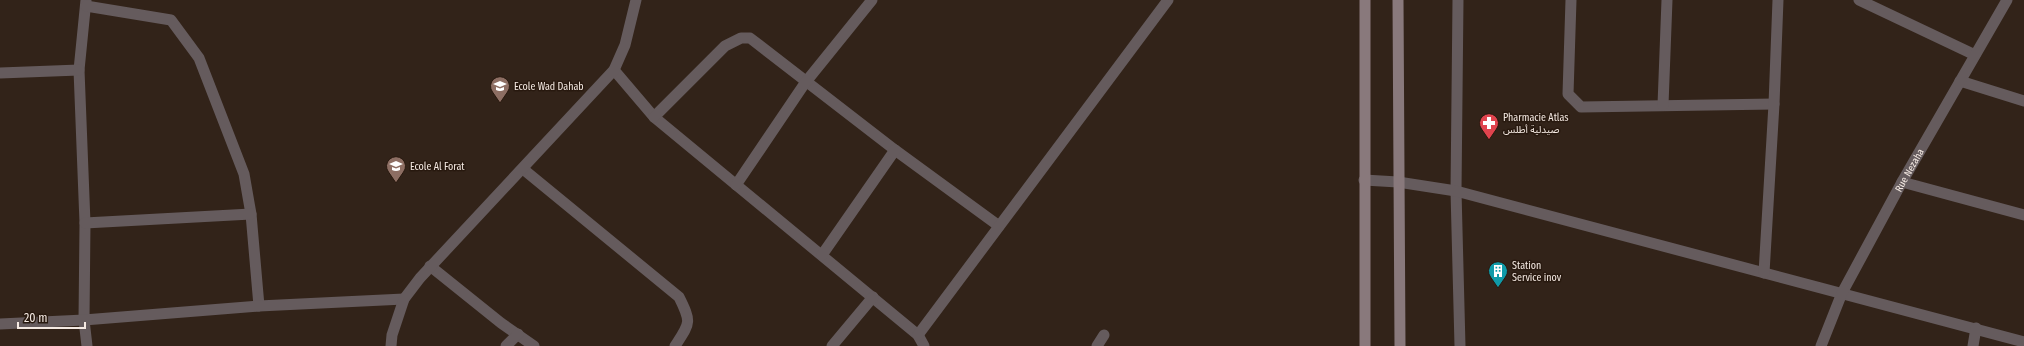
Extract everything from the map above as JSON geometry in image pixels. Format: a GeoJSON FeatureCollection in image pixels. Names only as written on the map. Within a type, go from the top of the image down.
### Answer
{"type":"FeatureCollection","features":[{"type":"Feature","properties":{"kind":"main road"},"geometry":{"type":"LineString","coordinates":[[1365,0],[1365,346]]}},
{"type":"Feature","properties":{"kind":"main road"},"geometry":{"type":"LineString","coordinates":[[1398,0],[1400,346]]}},
{"type":"Feature","properties":{"kind":"street"},"geometry":{"type":"LineString","coordinates":[[391,346],[392,335],[404,299],[430,266],[523,169],[614,70],[625,45],[636,0]]}},
{"type":"Feature","properties":{"kind":"street"},"geometry":{"type":"LineString","coordinates":[[736,185],[805,83],[872,0]]}},
{"type":"Feature","properties":{"kind":"street"},"geometry":{"type":"LineString","coordinates":[[1458,0],[1456,191],[1460,346]]}},
{"type":"Feature","properties":{"kind":"street"},"geometry":{"type":"LineString","coordinates":[[1571,0],[1568,94],[1581,107],[1774,104]]}},
{"type":"Feature","properties":{"kind":"street"},"geometry":{"type":"LineString","coordinates":[[1663,105],[1667,0]]}},
{"type":"Feature","properties":{"kind":"street"},"geometry":{"type":"LineString","coordinates":[[1764,273],[1774,104],[1778,0]]}},
{"type":"Feature","properties":{"kind":"street"},"geometry":{"type":"LineString","coordinates":[[1859,0],[1975,56]]}},
{"type":"Feature","properties":{"kind":"street","name":"Rue Nezaha"},"geometry":{"type":"LineString","coordinates":[[1821,346],[1842,293],[1902,182],[2007,0]]}},
{"type":"Feature","properties":{"kind":"street"},"geometry":{"type":"LineString","coordinates":[[918,335],[1162,2]]}},
{"type":"Feature","properties":{"kind":"street"},"geometry":{"type":"LineString","coordinates":[[87,346],[84,320],[85,223],[79,70],[86,3],[171,20],[199,58],[244,174],[251,214],[259,306]]}},
{"type":"Feature","properties":{"kind":"street"},"geometry":{"type":"LineString","coordinates":[[654,117],[725,46],[741,38],[750,38],[805,83],[999,226]]}},
{"type":"Feature","properties":{"kind":"street"},"geometry":{"type":"LineString","coordinates":[[0,73],[79,70]]}},
{"type":"Feature","properties":{"kind":"street"},"geometry":{"type":"LineString","coordinates":[[614,70],[654,117],[918,335],[924,346]]}},
{"type":"Feature","properties":{"kind":"street"},"geometry":{"type":"LineString","coordinates":[[1960,81],[2024,101]]}},
{"type":"Feature","properties":{"kind":"street"},"geometry":{"type":"LineString","coordinates":[[822,255],[895,150]]}},
{"type":"Feature","properties":{"kind":"street"},"geometry":{"type":"LineString","coordinates":[[523,169],[679,297],[688,316],[688,327],[675,346]]}},
{"type":"Feature","properties":{"kind":"street"},"geometry":{"type":"LineString","coordinates":[[1364,180],[1398,182],[1456,191],[2024,342]]}},
{"type":"Feature","properties":{"kind":"street"},"geometry":{"type":"LineString","coordinates":[[1902,182],[2024,215]]}},
{"type":"Feature","properties":{"kind":"street"},"geometry":{"type":"LineString","coordinates":[[85,223],[251,214]]}},
{"type":"Feature","properties":{"kind":"street"},"geometry":{"type":"LineString","coordinates":[[430,266],[500,323],[534,346]]}},
{"type":"Feature","properties":{"kind":"street"},"geometry":{"type":"LineString","coordinates":[[832,346],[873,297]]}},
{"type":"Feature","properties":{"kind":"street"},"geometry":{"type":"LineString","coordinates":[[0,324],[84,320],[259,306],[404,299]]}},
{"type":"Feature","properties":{"kind":"street"},"geometry":{"type":"LineString","coordinates":[[1973,346],[1976,328]]}},
{"type":"Feature","properties":{"kind":"street"},"geometry":{"type":"LineString","coordinates":[[506,346],[518,334]]}},
{"type":"Feature","properties":{"kind":"street"},"geometry":{"type":"LineString","coordinates":[[1097,346],[1104,335]]}},
{"type":"Feature","properties":{"kind":"place","name":"Ecole Wad Dahab"},"geometry":{"type":"Point","coordinates":[500,103]}},
{"type":"Feature","properties":{"kind":"place","name":"Pharmacie Atlas صيدلية أطلس"},"geometry":{"type":"Point","coordinates":[1489,140]}},
{"type":"Feature","properties":{"kind":"place","name":"Ecole Al Forat"},"geometry":{"type":"Point","coordinates":[396,183]}},
{"type":"Feature","properties":{"kind":"place","name":"Station Service inov"},"geometry":{"type":"Point","coordinates":[1498,288]}}]}
